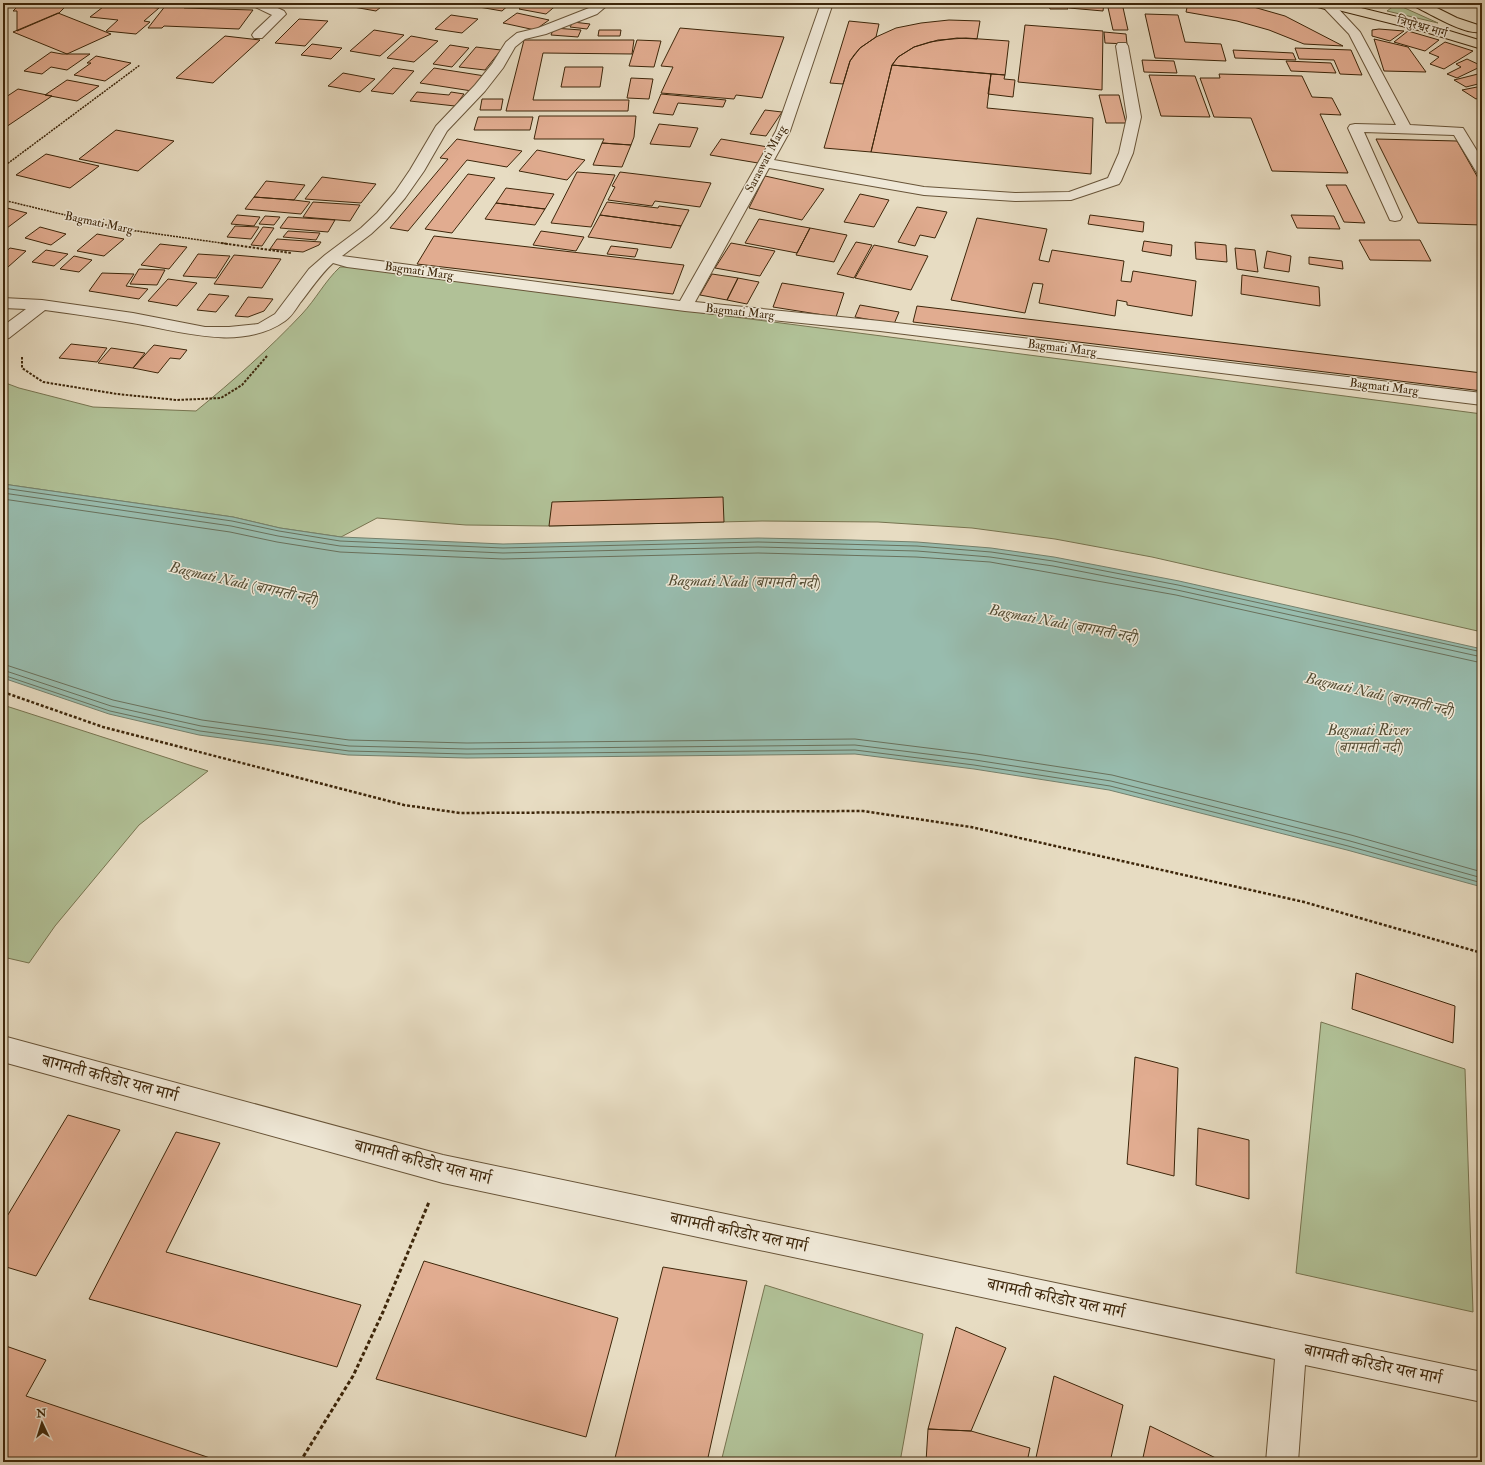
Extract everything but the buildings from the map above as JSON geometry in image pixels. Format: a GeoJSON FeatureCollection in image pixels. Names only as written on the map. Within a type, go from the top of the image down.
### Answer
{"type":"FeatureCollection","features":[{"type":"Feature","properties":{"kind":"highway"},"geometry":{"type":"LineString","coordinates":[[1329,5],[1356,6],[1371,3]]}},
{"type":"Feature","properties":{"kind":"highway","name":"त्रिपुरेश्वर मार्ग"},"geometry":{"type":"LineString","coordinates":[[1418,3],[1453,21],[1482,31]]}},
{"type":"Feature","properties":{"kind":"highway","name":"त्रिपुरेश्वर मार्ग"},"geometry":{"type":"LineString","coordinates":[[1329,5],[1426,28],[1482,46]]}},
{"type":"Feature","properties":{"kind":"street"},"geometry":{"type":"LineString","coordinates":[[257,3],[280,14],[258,35]]}},
{"type":"Feature","properties":{"kind":"street"},"geometry":{"type":"LineString","coordinates":[[3,303],[42,306],[133,318],[205,332],[245,331],[262,328],[281,317],[315,272],[330,258],[366,231],[382,216],[400,195],[417,171],[441,129],[480,88],[498,65],[510,44],[521,36],[542,31],[593,10],[604,3]]}},
{"type":"Feature","properties":{"kind":"street","name":"Saraswati Marg"},"geometry":{"type":"LineString","coordinates":[[685,306],[783,131],[827,3]]}},
{"type":"Feature","properties":{"kind":"street"},"geometry":{"type":"LineString","coordinates":[[1329,5],[1354,32],[1405,129]]}},
{"type":"Feature","properties":{"kind":"street"},"geometry":{"type":"LineString","coordinates":[[765,163],[924,191],[1015,197],[1071,196],[1114,181],[1126,153],[1134,117],[1122,46]]}},
{"type":"Feature","properties":{"kind":"street"},"geometry":{"type":"LineString","coordinates":[[1395,218],[1355,128],[1458,131],[1482,170]]}},
{"type":"Feature","properties":{"kind":"street","name":"Bagmati Marg"},"geometry":{"type":"LineString","coordinates":[[330,258],[347,262],[685,306],[880,326],[1482,399]]}},
{"type":"Feature","properties":{"kind":"street"},"geometry":{"type":"LineString","coordinates":[[3,334],[42,306]]}},
{"type":"Feature","properties":{"kind":"street","name":"बागमती करिडोर यल मार्ग"},"geometry":{"type":"LineString","coordinates":[[3,1049],[443,1169],[1482,1387]]}},
{"type":"Feature","properties":{"kind":"street"},"geometry":{"type":"LineString","coordinates":[[1282,1462],[1291,1347]]}},
{"type":"Feature","properties":{"kind":"path"},"geometry":{"type":"LineString","coordinates":[[3,167],[140,65]]}},
{"type":"Feature","properties":{"kind":"path","name":"Bagmati Marg"},"geometry":{"type":"LineString","coordinates":[[3,200],[123,229],[330,258]]}},
{"type":"Feature","properties":{"kind":"path"},"geometry":{"type":"LineString","coordinates":[[22,354],[22,368],[43,382],[117,394],[177,400],[221,398],[242,385],[269,353],[281,317]]}},
{"type":"Feature","properties":{"kind":"path"},"geometry":{"type":"LineString","coordinates":[[3,692],[103,726],[404,805],[460,813],[863,811],[971,826],[1296,900],[1482,953]]}},
{"type":"Feature","properties":{"kind":"path"},"geometry":{"type":"LineString","coordinates":[[300,1462],[353,1376],[383,1312],[443,1169]]}},
{"type":"Feature","properties":{"kind":"shaded area"},"geometry":{"type":"Polygon","coordinates":[[[1395,5],[1398,5],[1438,23],[1387,11],[1395,5]]]}},
{"type":"Feature","properties":{"kind":"shaded area"},"geometry":{"type":"Polygon","coordinates":[[[340,267],[351,267],[1482,414],[1482,632],[1152,557],[1055,539],[972,528],[878,522],[762,521],[549,526],[466,525],[377,518],[341,537],[280,528],[233,517],[3,484],[3,382],[19,388],[93,407],[196,411],[277,340],[307,308],[340,267]]]}},
{"type":"Feature","properties":{"kind":"shaded area"},"geometry":{"type":"Polygon","coordinates":[[[3,705],[208,771],[139,825],[55,926],[29,963],[3,957],[3,705]]]}},
{"type":"Feature","properties":{"kind":"shaded area"},"geometry":{"type":"Polygon","coordinates":[[[1321,1022],[1465,1069],[1473,1312],[1296,1273],[1321,1022]]]}},
{"type":"Feature","properties":{"kind":"shaded area"},"geometry":{"type":"Polygon","coordinates":[[[765,1285],[923,1334],[900,1462],[721,1462],[765,1285]]]}},
{"type":"Feature","properties":{"kind":"water","name":"Bagmati River (बागमती नदी)"},"geometry":{"type":"Polygon","coordinates":[[[3,484],[233,517],[280,528],[341,537],[503,544],[758,538],[917,542],[991,548],[1054,557],[1179,581],[1482,649],[1482,887],[1347,850],[1109,790],[974,769],[855,754],[467,758],[348,755],[199,735],[109,714],[3,678],[3,484]]]}},
{"type":"Feature","properties":{"kind":"water label","name":"Bagmati Nadi (बागमती नदी)"},"geometry":{"type":"Point","coordinates":[744,582]}},
{"type":"Feature","properties":{"kind":"water label","name":"Bagmati Nadi (बागमती नदी)"},"geometry":{"type":"Point","coordinates":[244,584]}},
{"type":"Feature","properties":{"kind":"water label","name":"Bagmati Nadi (बागमती नदी)"},"geometry":{"type":"Point","coordinates":[1064,624]}},
{"type":"Feature","properties":{"kind":"water label","name":"Bagmati Nadi (बागमती नदी)"},"geometry":{"type":"Point","coordinates":[1380,695]}}]}
